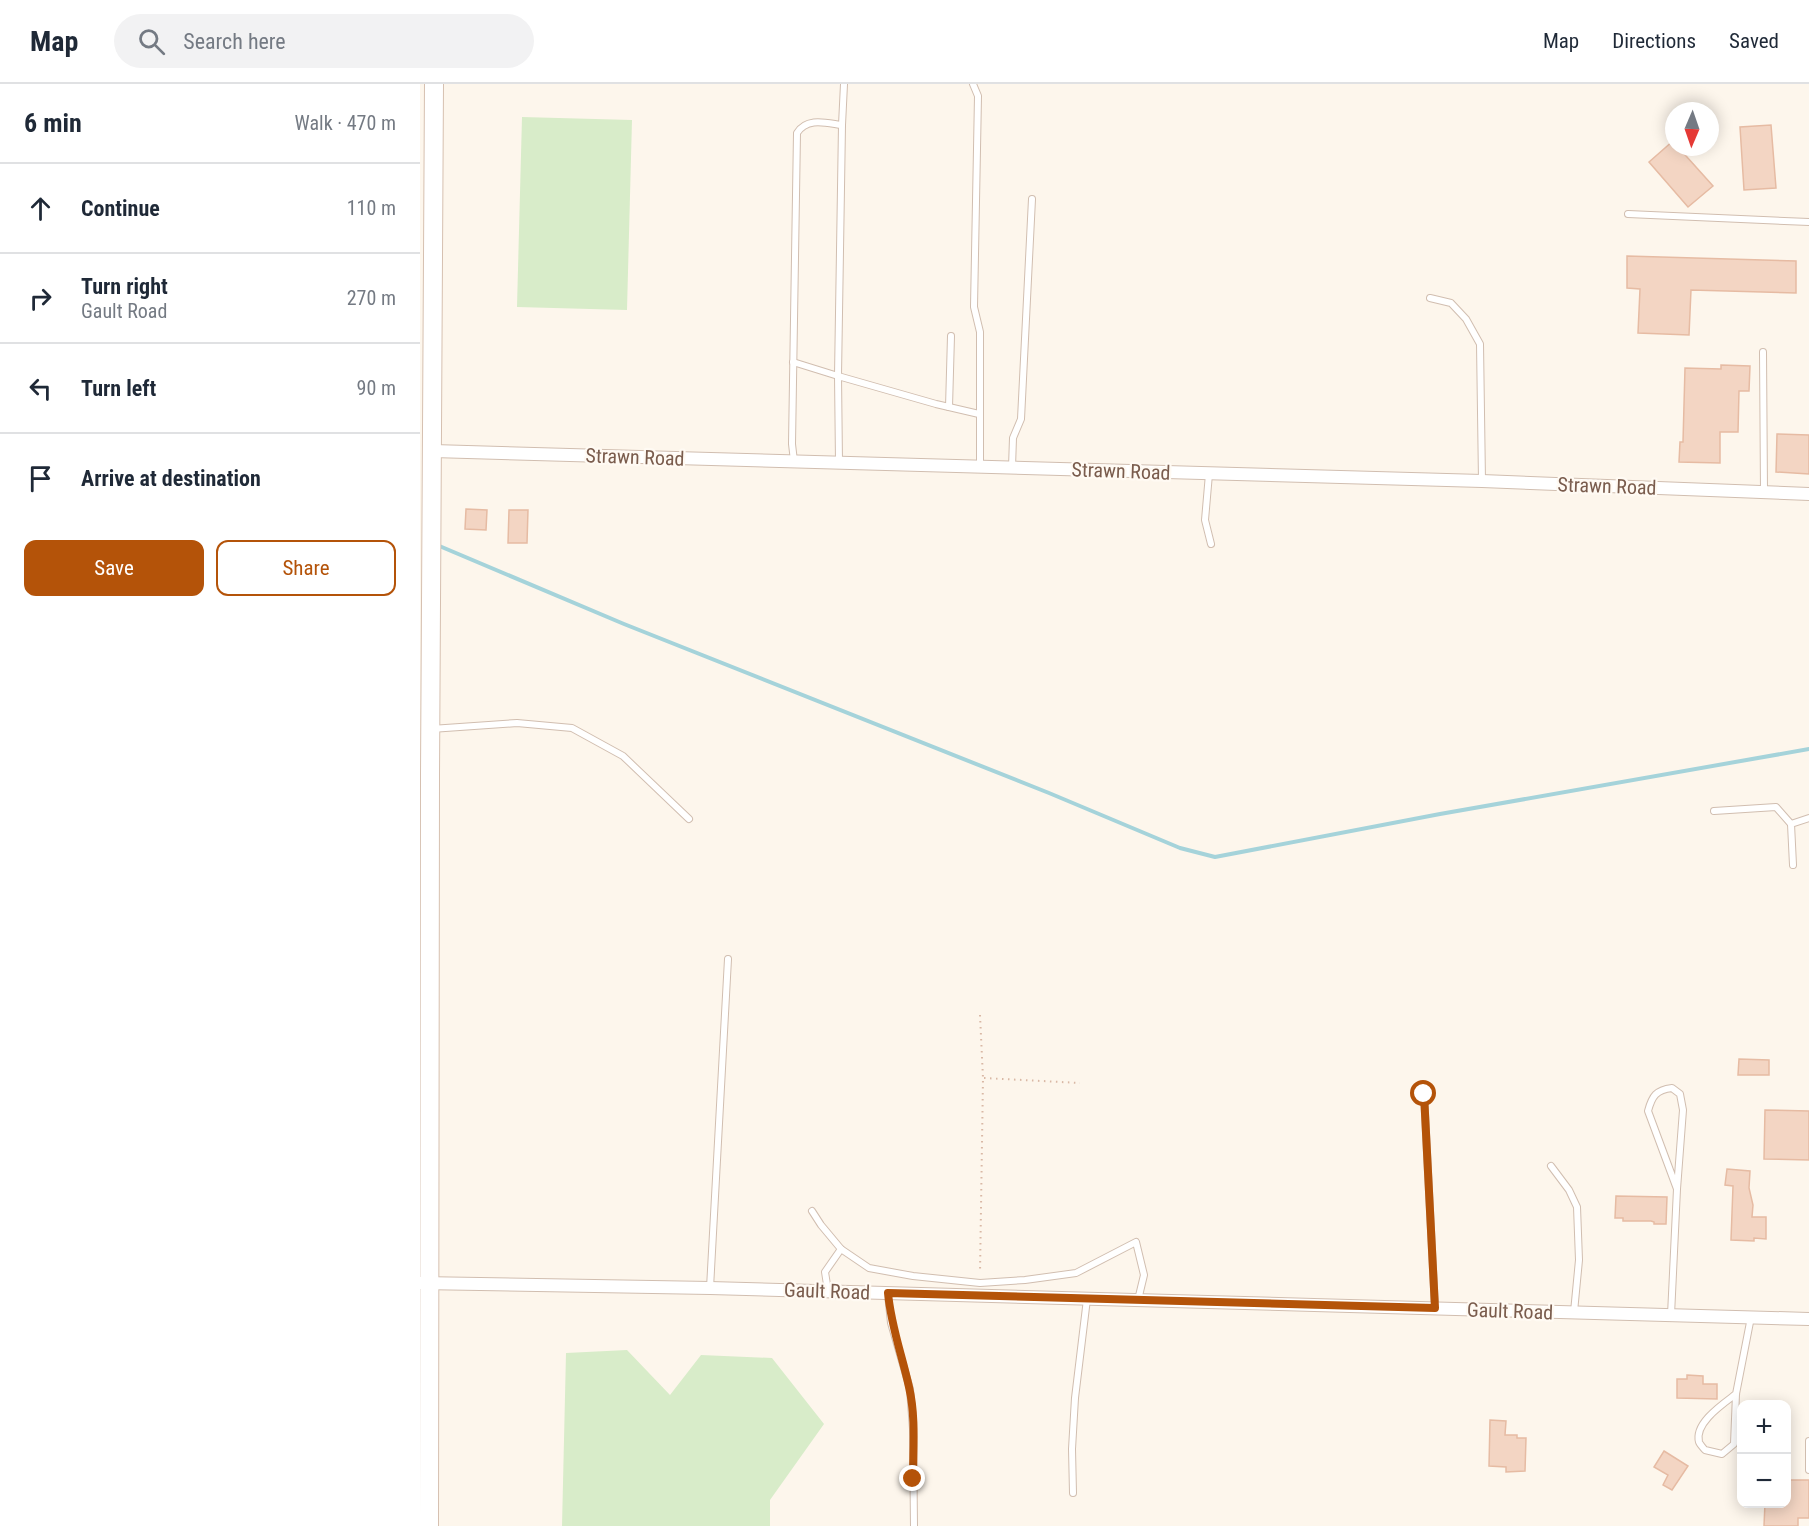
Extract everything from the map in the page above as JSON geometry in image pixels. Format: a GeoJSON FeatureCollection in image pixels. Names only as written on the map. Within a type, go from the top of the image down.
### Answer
{"type":"FeatureCollection","features":[{"type":"Feature","properties":{"kind":"main road"},"geometry":{"type":"LineString","coordinates":[[429,1526],[424,1463],[430,729],[426,625],[432,578],[433,525],[430,120],[434,84]]}},
{"type":"Feature","properties":{"kind":"street","name":"Strawn Road"},"geometry":{"type":"LineString","coordinates":[[431,447],[794,462],[1482,481],[1809,494]]}},
{"type":"Feature","properties":{"kind":"street","name":"Gault Road"},"geometry":{"type":"LineString","coordinates":[[424,1283],[828,1291],[1809,1319]]}},
{"type":"Feature","properties":{"kind":"lane"},"geometry":{"type":"LineString","coordinates":[[840,463],[838,376],[844,84]]}},
{"type":"Feature","properties":{"kind":"lane"},"geometry":{"type":"LineString","coordinates":[[973,84],[978,96],[974,307],[980,332],[980,468]]}},
{"type":"Feature","properties":{"kind":"lane"},"geometry":{"type":"LineString","coordinates":[[794,462],[792,444],[797,133],[807,123],[842,125]]}},
{"type":"Feature","properties":{"kind":"lane"},"geometry":{"type":"LineString","coordinates":[[1012,468],[1013,438],[1021,419],[1032,199]]}},
{"type":"Feature","properties":{"kind":"lane"},"geometry":{"type":"LineString","coordinates":[[1628,214],[1809,222]]}},
{"type":"Feature","properties":{"kind":"lane"},"geometry":{"type":"LineString","coordinates":[[1430,298],[1450,303],[1466,319],[1480,344],[1482,481]]}},
{"type":"Feature","properties":{"kind":"lane"},"geometry":{"type":"LineString","coordinates":[[950,407],[951,336]]}},
{"type":"Feature","properties":{"kind":"lane"},"geometry":{"type":"LineString","coordinates":[[1763,352],[1764,492]]}},
{"type":"Feature","properties":{"kind":"lane"},"geometry":{"type":"LineString","coordinates":[[793,362],[979,414]]}},
{"type":"Feature","properties":{"kind":"lane"},"geometry":{"type":"LineString","coordinates":[[1209,474],[1205,520],[1211,544]]}},
{"type":"Feature","properties":{"kind":"lane"},"geometry":{"type":"LineString","coordinates":[[430,729],[517,723],[572,728],[623,756],[688,819]]}},
{"type":"Feature","properties":{"kind":"lane"},"geometry":{"type":"LineString","coordinates":[[1714,812],[1776,807],[1791,824],[1793,865]]}},
{"type":"Feature","properties":{"kind":"lane"},"geometry":{"type":"LineString","coordinates":[[1791,824],[1809,818]]}},
{"type":"Feature","properties":{"kind":"lane"},"geometry":{"type":"LineString","coordinates":[[710,1288],[728,959]]}},
{"type":"Feature","properties":{"kind":"lane"},"geometry":{"type":"LineString","coordinates":[[1671,1315],[1683,1110],[1680,1095],[1672,1088],[1660,1089],[1651,1099],[1648,1111],[1677,1189]]}},
{"type":"Feature","properties":{"kind":"lane"},"geometry":{"type":"LineString","coordinates":[[1424,1094],[1435,1308]]}},
{"type":"Feature","properties":{"kind":"lane"},"geometry":{"type":"LineString","coordinates":[[1551,1166],[1569,1190],[1578,1207],[1579,1260],[1574,1312]]}},
{"type":"Feature","properties":{"kind":"lane"},"geometry":{"type":"LineString","coordinates":[[812,1210],[841,1249],[869,1268],[913,1276],[980,1283],[1076,1273],[1136,1242],[1144,1275],[1138,1300]]}},
{"type":"Feature","properties":{"kind":"lane"},"geometry":{"type":"LineString","coordinates":[[828,1291],[825,1272],[841,1249]]}},
{"type":"Feature","properties":{"kind":"lane"},"geometry":{"type":"LineString","coordinates":[[888,1293],[891,1323],[910,1389],[913,1429],[914,1526]]}},
{"type":"Feature","properties":{"kind":"lane"},"geometry":{"type":"LineString","coordinates":[[1073,1492],[1072,1449],[1075,1398],[1088,1299]]}},
{"type":"Feature","properties":{"kind":"lane"},"geometry":{"type":"LineString","coordinates":[[1736,1394],[1711,1413],[1700,1430],[1699,1443],[1705,1450],[1722,1454],[1734,1444],[1736,1394],[1751,1317]]}},
{"type":"Feature","properties":{"kind":"lane"},"geometry":{"type":"LineString","coordinates":[[1809,1441],[1809,1470]]}},
{"type":"Feature","properties":{"kind":"path"},"geometry":{"type":"LineString","coordinates":[[980,1015],[983,1078],[980,1283]]}},
{"type":"Feature","properties":{"kind":"path"},"geometry":{"type":"LineString","coordinates":[[983,1078],[1080,1083]]}},
{"type":"Feature","properties":{"kind":"green space"},"geometry":{"type":"Polygon","coordinates":[[[522,117],[632,120],[627,310],[517,307],[522,117]]]}},
{"type":"Feature","properties":{"kind":"green space"},"geometry":{"type":"Polygon","coordinates":[[[627,1350],[670,1395],[701,1355],[772,1358],[824,1424],[770,1500],[770,1526],[562,1526],[566,1353],[627,1350]]]}},
{"type":"Feature","properties":{"kind":"building"},"geometry":{"type":"Polygon","coordinates":[[[1771,125],[1776,188],[1744,190],[1740,127],[1771,125]]]}},
{"type":"Feature","properties":{"kind":"building"},"geometry":{"type":"Polygon","coordinates":[[[1665,148],[1665,156],[1686,156],[1713,186],[1688,207],[1649,162],[1665,148]]]}},
{"type":"Feature","properties":{"kind":"building"},"geometry":{"type":"Polygon","coordinates":[[[1627,256],[1796,261],[1796,293],[1691,290],[1689,335],[1638,333],[1640,289],[1627,288],[1627,256]]]}},
{"type":"Feature","properties":{"kind":"building"},"geometry":{"type":"Polygon","coordinates":[[[1721,365],[1750,366],[1749,391],[1739,391],[1738,432],[1720,432],[1720,463],[1679,462],[1680,442],[1683,442],[1685,368],[1721,369],[1721,365]]]}},
{"type":"Feature","properties":{"kind":"building"},"geometry":{"type":"Polygon","coordinates":[[[1777,434],[1809,435],[1809,474],[1776,472],[1777,434]]]}},
{"type":"Feature","properties":{"kind":"building"},"geometry":{"type":"Polygon","coordinates":[[[466,509],[487,510],[486,530],[465,529],[466,509]]]}},
{"type":"Feature","properties":{"kind":"building"},"geometry":{"type":"Polygon","coordinates":[[[509,510],[528,510],[527,543],[508,543],[509,510]]]}},
{"type":"Feature","properties":{"kind":"building"},"geometry":{"type":"Polygon","coordinates":[[[1739,1059],[1769,1060],[1769,1075],[1738,1075],[1739,1059]]]}},
{"type":"Feature","properties":{"kind":"building"},"geometry":{"type":"Polygon","coordinates":[[[1765,1110],[1809,1111],[1809,1160],[1764,1159],[1765,1110]]]}},
{"type":"Feature","properties":{"kind":"building"},"geometry":{"type":"Polygon","coordinates":[[[1727,1169],[1750,1171],[1752,1217],[1766,1217],[1766,1239],[1731,1240],[1733,1186],[1725,1185],[1727,1169]]]}},
{"type":"Feature","properties":{"kind":"building"},"geometry":{"type":"Polygon","coordinates":[[[1616,1196],[1667,1197],[1666,1224],[1654,1224],[1651,1221],[1623,1221],[1623,1218],[1615,1218],[1616,1196]]]}},
{"type":"Feature","properties":{"kind":"building"},"geometry":{"type":"Polygon","coordinates":[[[1687,1375],[1703,1376],[1703,1384],[1717,1384],[1717,1399],[1677,1398],[1677,1379],[1687,1379],[1687,1375]]]}},
{"type":"Feature","properties":{"kind":"building"},"geometry":{"type":"Polygon","coordinates":[[[1490,1420],[1506,1421],[1505,1435],[1526,1438],[1525,1471],[1506,1472],[1506,1467],[1489,1466],[1490,1420]]]}},
{"type":"Feature","properties":{"kind":"building"},"geometry":{"type":"Polygon","coordinates":[[[1664,1451],[1688,1466],[1672,1490],[1663,1485],[1668,1475],[1654,1467],[1664,1451]]]}},
{"type":"Feature","properties":{"kind":"building"},"geometry":{"type":"Polygon","coordinates":[[[1791,1480],[1809,1480],[1809,1518],[1798,1518],[1798,1526],[1764,1526],[1765,1508],[1791,1508],[1791,1480]]]}},
{"type":"Feature","properties":{"kind":"waterway"},"geometry":{"type":"LineString","coordinates":[[437,545],[624,624],[1049,793],[1180,848],[1215,857],[1440,814],[1809,749]]}},
{"type":"Feature","properties":{"kind":"route"},"geometry":{"type":"LineString","coordinates":[[913,1479],[910,1389],[891,1323],[888,1293],[1435,1308],[1424,1094]]}}]}
